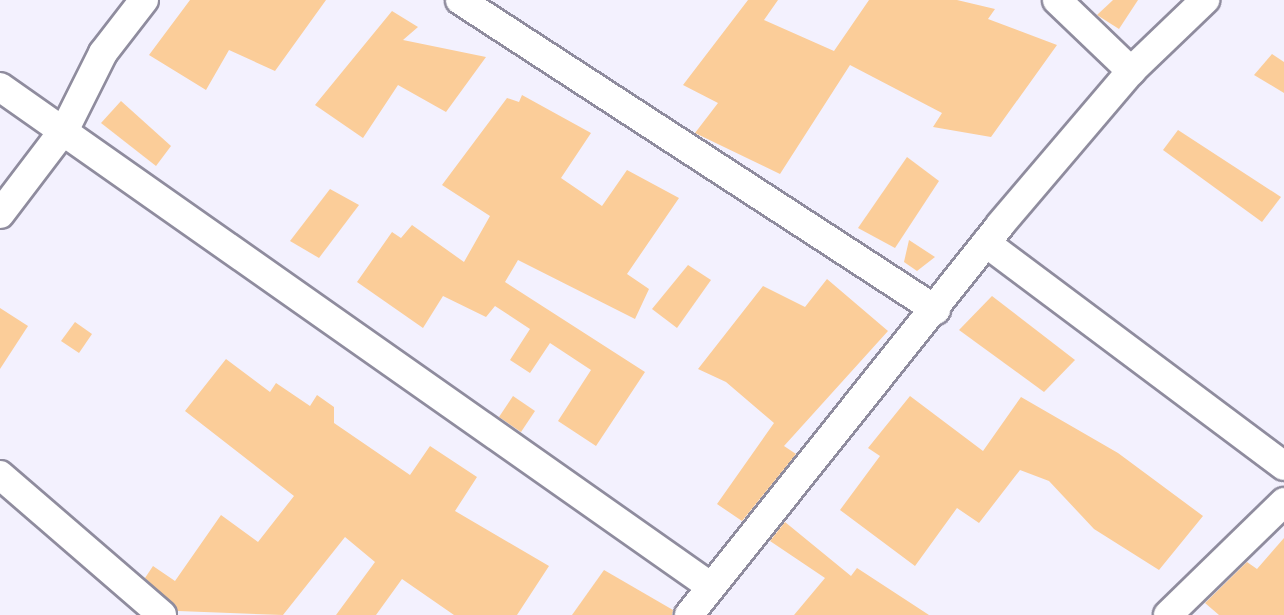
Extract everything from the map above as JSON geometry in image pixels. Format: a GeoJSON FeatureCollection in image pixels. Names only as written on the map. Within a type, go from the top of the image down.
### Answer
{"type":"FeatureCollection","features":[{"type":"Feature","properties":{"kind":"street"},"geometry":{"type":"LineString","coordinates":[[0,214],[66,127],[103,53],[144,0]]}},
{"type":"Feature","properties":{"kind":"street"},"geometry":{"type":"LineString","coordinates":[[460,0],[936,310]]}},
{"type":"Feature","properties":{"kind":"street"},"geometry":{"type":"LineString","coordinates":[[1057,0],[1131,71]]}},
{"type":"Feature","properties":{"kind":"street"},"geometry":{"type":"LineString","coordinates":[[689,615],[936,310],[986,243],[1131,71],[1205,0]]}},
{"type":"Feature","properties":{"kind":"street"},"geometry":{"type":"LineString","coordinates":[[0,87],[66,127],[710,586]]}},
{"type":"Feature","properties":{"kind":"street"},"geometry":{"type":"LineString","coordinates":[[986,243],[1284,466]]}},
{"type":"Feature","properties":{"kind":"street"},"geometry":{"type":"LineString","coordinates":[[0,475],[162,615]]}},
{"type":"Feature","properties":{"kind":"street"},"geometry":{"type":"LineString","coordinates":[[1168,615],[1284,502]]}},
{"type":"Feature","properties":{"kind":"building"},"geometry":{"type":"Polygon","coordinates":[[[190,0],[326,0],[275,71],[229,50],[206,90],[149,55],[190,0]]]}},
{"type":"Feature","properties":{"kind":"building"},"geometry":{"type":"Polygon","coordinates":[[[748,0],[778,0],[764,20],[834,51],[869,0],[957,0],[995,9],[988,19],[1057,45],[991,137],[933,127],[942,113],[850,65],[780,174],[695,133],[718,103],[683,85],[748,0]]]}},
{"type":"Feature","properties":{"kind":"building"},"geometry":{"type":"Polygon","coordinates":[[[1113,0],[1138,0],[1119,29],[1097,15],[1113,0]]]}},
{"type":"Feature","properties":{"kind":"building"},"geometry":{"type":"Polygon","coordinates":[[[392,11],[418,27],[403,40],[486,57],[446,112],[398,85],[363,138],[315,105],[392,11]]]}},
{"type":"Feature","properties":{"kind":"building"},"geometry":{"type":"Polygon","coordinates":[[[1272,54],[1284,62],[1284,93],[1254,75],[1272,54]]]}},
{"type":"Feature","properties":{"kind":"building"},"geometry":{"type":"Polygon","coordinates":[[[522,95],[591,133],[561,178],[602,206],[627,170],[679,198],[627,274],[649,289],[635,319],[518,260],[505,282],[645,372],[596,446],[558,421],[591,370],[550,343],[530,373],[510,360],[530,329],[495,306],[486,317],[443,296],[423,328],[357,282],[392,232],[401,238],[412,225],[464,262],[490,216],[442,185],[507,98],[519,102],[522,95]]]}},
{"type":"Feature","properties":{"kind":"building"},"geometry":{"type":"Polygon","coordinates":[[[121,101],[171,146],[156,166],[101,123],[121,101]]]}},
{"type":"Feature","properties":{"kind":"building"},"geometry":{"type":"Polygon","coordinates":[[[1178,130],[1281,197],[1262,222],[1163,150],[1178,130]]]}},
{"type":"Feature","properties":{"kind":"building"},"geometry":{"type":"Polygon","coordinates":[[[907,157],[939,181],[895,248],[858,228],[907,157]]]}},
{"type":"Feature","properties":{"kind":"building"},"geometry":{"type":"Polygon","coordinates":[[[330,189],[359,205],[319,258],[290,241],[330,189]]]}},
{"type":"Feature","properties":{"kind":"building"},"geometry":{"type":"Polygon","coordinates":[[[909,240],[935,257],[917,271],[904,262],[909,240]]]}},
{"type":"Feature","properties":{"kind":"building"},"geometry":{"type":"Polygon","coordinates":[[[688,265],[711,280],[677,328],[652,309],[688,265]]]}},
{"type":"Feature","properties":{"kind":"building"},"geometry":{"type":"Polygon","coordinates":[[[827,279],[888,331],[784,446],[796,454],[742,521],[717,504],[774,423],[726,382],[698,369],[763,286],[805,307],[827,279]]]}},
{"type":"Feature","properties":{"kind":"building"},"geometry":{"type":"Polygon","coordinates":[[[992,296],[1075,360],[1044,392],[959,330],[992,296]]]}},
{"type":"Feature","properties":{"kind":"building"},"geometry":{"type":"Polygon","coordinates":[[[0,308],[28,326],[0,369],[0,308]]]}},
{"type":"Feature","properties":{"kind":"building"},"geometry":{"type":"Polygon","coordinates":[[[75,322],[92,334],[79,353],[61,341],[75,322]]]}},
{"type":"Feature","properties":{"kind":"building"},"geometry":{"type":"Polygon","coordinates":[[[226,359],[270,392],[276,383],[310,406],[317,395],[334,407],[334,423],[410,475],[430,446],[477,477],[455,511],[549,566],[517,615],[454,615],[402,579],[376,615],[336,615],[375,562],[345,537],[283,615],[178,611],[145,578],[153,566],[175,581],[221,515],[258,542],[294,496],[185,411],[226,359]]]}},
{"type":"Feature","properties":{"kind":"building"},"geometry":{"type":"Polygon","coordinates":[[[513,396],[535,411],[521,432],[499,417],[513,396]]]}},
{"type":"Feature","properties":{"kind":"building"},"geometry":{"type":"Polygon","coordinates":[[[910,396],[983,451],[1021,397],[1118,453],[1203,516],[1159,570],[1094,529],[1049,481],[1020,470],[979,523],[957,508],[915,566],[840,510],[880,456],[868,448],[910,396]]]}},
{"type":"Feature","properties":{"kind":"building"},"geometry":{"type":"Polygon","coordinates":[[[785,522],[851,576],[857,568],[929,615],[794,615],[825,578],[770,541],[785,522]]]}},
{"type":"Feature","properties":{"kind":"building"},"geometry":{"type":"Polygon","coordinates":[[[1284,538],[1284,615],[1219,615],[1205,603],[1247,562],[1257,569],[1284,538]]]}},
{"type":"Feature","properties":{"kind":"building"},"geometry":{"type":"Polygon","coordinates":[[[604,570],[673,610],[672,615],[572,615],[604,570]]]}}]}
